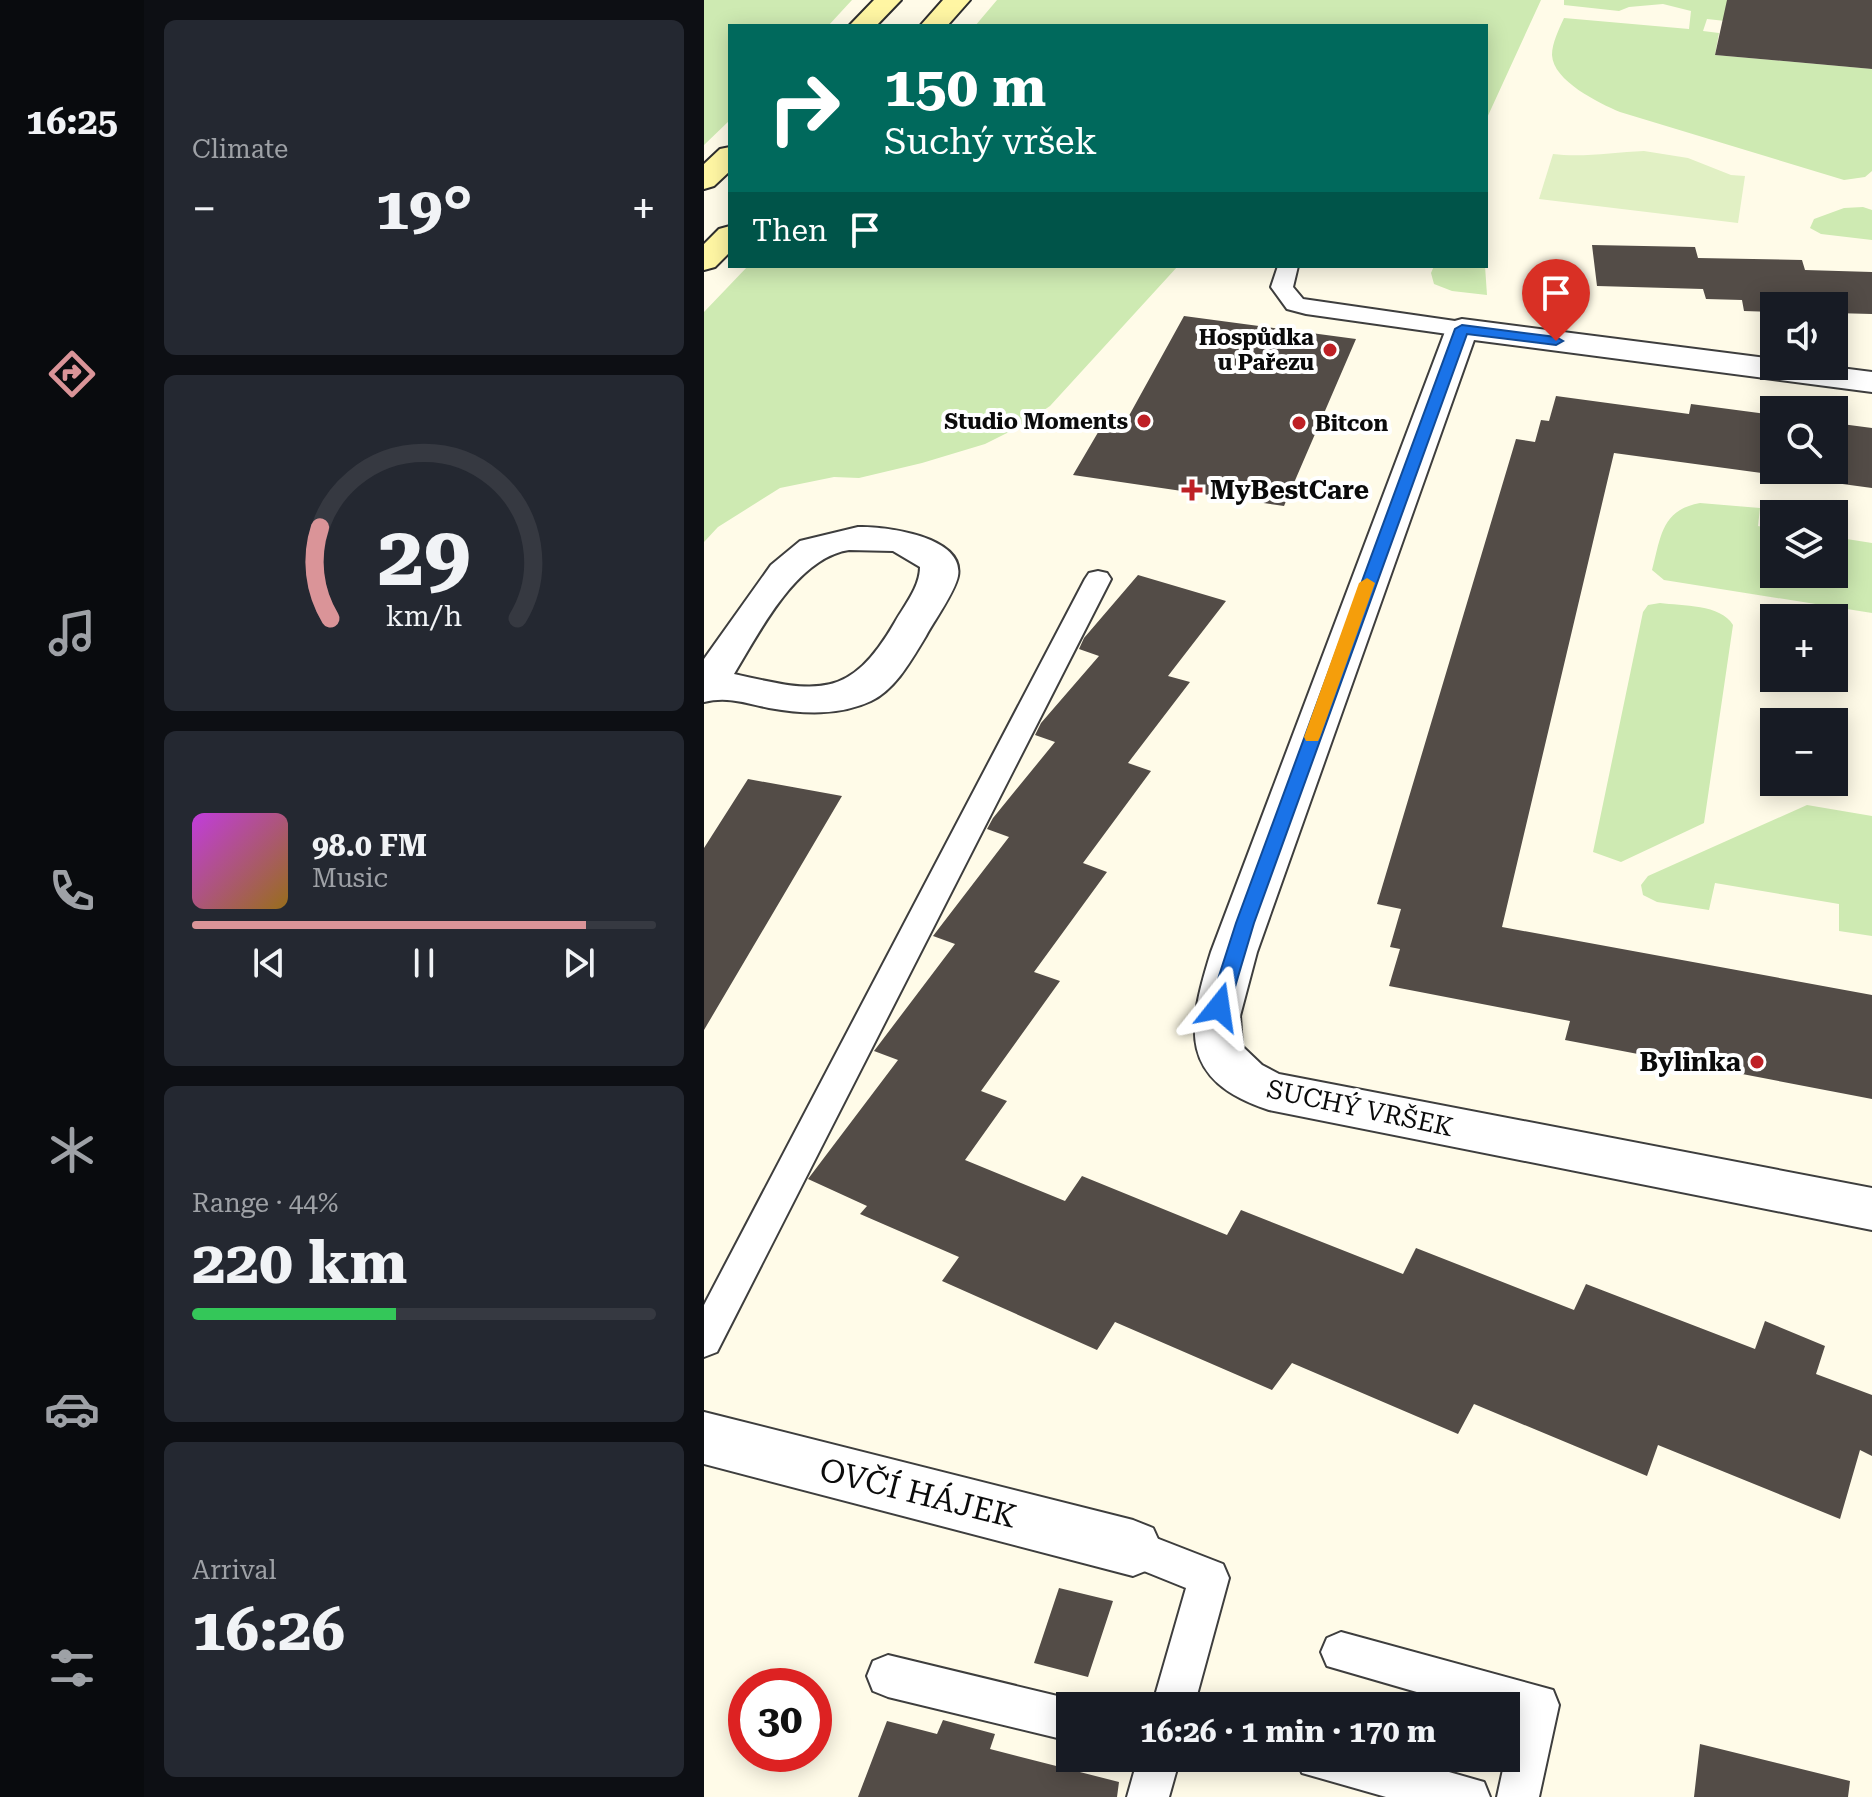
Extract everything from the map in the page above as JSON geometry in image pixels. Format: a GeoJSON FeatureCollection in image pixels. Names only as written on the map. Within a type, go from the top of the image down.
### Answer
{"type":"FeatureCollection","features":[{"type":"Feature","properties":{"kind":"main road"},"geometry":{"type":"LineString","coordinates":[[864,24],[888,0]]}},
{"type":"Feature","properties":{"kind":"main road"},"geometry":{"type":"LineString","coordinates":[[935,24],[957,0]]}},
{"type":"Feature","properties":{"kind":"main road"},"geometry":{"type":"LineString","coordinates":[[704,180],[728,157]]}},
{"type":"Feature","properties":{"kind":"main road"},"geometry":{"type":"LineString","coordinates":[[704,261],[728,237]]}},
{"type":"Feature","properties":{"kind":"street"},"geometry":{"type":"LineString","coordinates":[[1462,329],[1872,382]]}},
{"type":"Feature","properties":{"kind":"street","name":"SUCHÝ VRŠEK"},"geometry":{"type":"LineString","coordinates":[[1462,329],[1234,952],[1214,1029],[1222,1057],[1233,1072],[1250,1083],[1300,1099],[1872,1209]]}},
{"type":"Feature","properties":{"kind":"street"},"geometry":{"type":"LineString","coordinates":[[854,538],[892,540],[921,549],[939,566],[939,578],[888,663],[860,691],[842,697],[819,699],[706,685],[784,574],[812,549],[832,541],[854,538]]}},
{"type":"Feature","properties":{"kind":"street","name":"OVČÍ HÁJEK"},"geometry":{"type":"LineString","coordinates":[[704,1438],[1133,1548]]}},
{"type":"Feature","properties":{"kind":"lane"},"geometry":{"type":"LineString","coordinates":[[1287,268],[1282,287],[1295,304],[1336,313],[1462,329]]}},
{"type":"Feature","properties":{"kind":"lane"},"geometry":{"type":"LineString","coordinates":[[704,1341],[1098,579]]}},
{"type":"Feature","properties":{"kind":"lane"},"geometry":{"type":"LineString","coordinates":[[1133,1548],[1209,1578],[1177,1692]]}},
{"type":"Feature","properties":{"kind":"lane"},"geometry":{"type":"LineString","coordinates":[[1341,1652],[1538,1705],[1518,1797]]}},
{"type":"Feature","properties":{"kind":"lane"},"geometry":{"type":"LineString","coordinates":[[888,1676],[1056,1717]]}},
{"type":"Feature","properties":{"kind":"lane"},"geometry":{"type":"LineString","coordinates":[[1148,1797],[1155,1772]]}},
{"type":"Feature","properties":{"kind":"lane"},"geometry":{"type":"LineString","coordinates":[[1372,1772],[1469,1797]]}},
{"type":"Feature","properties":{"kind":"green space"},"geometry":{"type":"Polygon","coordinates":[[[704,0],[852,0],[830,24],[728,24],[728,122],[704,145],[704,0]]]}},
{"type":"Feature","properties":{"kind":"green space"},"geometry":{"type":"Polygon","coordinates":[[[997,0],[1541,0],[1488,116],[1488,24],[977,24],[997,0]]]}},
{"type":"Feature","properties":{"kind":"green space"},"geometry":{"type":"Polygon","coordinates":[[[1564,0],[1790,0],[1781,27],[1707,19],[1703,31],[1719,33],[1715,55],[1872,69],[1872,171],[1865,177],[1844,180],[1620,112],[1590,97],[1568,82],[1554,65],[1553,46],[1564,18],[1689,29],[1691,11],[1663,4],[1619,11],[1564,5],[1564,0]]]}},
{"type":"Feature","properties":{"kind":"green space"},"geometry":{"type":"Polygon","coordinates":[[[1644,151],[1688,158],[1731,175],[1745,176],[1738,223],[1539,199],[1553,154],[1644,151]]]}},
{"type":"Feature","properties":{"kind":"green space"},"geometry":{"type":"Polygon","coordinates":[[[1844,208],[1872,210],[1872,240],[1821,234],[1810,228],[1814,219],[1844,208]]]}},
{"type":"Feature","properties":{"kind":"green space"},"geometry":{"type":"Polygon","coordinates":[[[746,268],[1176,268],[1050,406],[1019,427],[985,444],[922,463],[859,478],[834,477],[780,488],[718,527],[704,542],[704,312],[746,268]]]}},
{"type":"Feature","properties":{"kind":"green space"},"geometry":{"type":"Polygon","coordinates":[[[1433,268],[1485,268],[1487,295],[1452,291],[1434,284],[1431,273],[1433,268]]]}},
{"type":"Feature","properties":{"kind":"green space"},"geometry":{"type":"Polygon","coordinates":[[[1700,503],[1760,508],[1760,588],[1848,588],[1848,539],[1872,543],[1872,613],[1848,609],[1848,604],[1815,604],[1664,580],[1652,570],[1661,536],[1670,519],[1687,507],[1700,503]]]}},
{"type":"Feature","properties":{"kind":"green space"},"geometry":{"type":"Polygon","coordinates":[[[1660,603],[1720,613],[1733,625],[1704,823],[1621,862],[1593,852],[1643,612],[1648,605],[1660,603]]]}},
{"type":"Feature","properties":{"kind":"green space"},"geometry":{"type":"Polygon","coordinates":[[[1807,805],[1872,816],[1872,936],[1839,931],[1839,904],[1715,883],[1709,910],[1657,902],[1643,895],[1641,885],[1648,876],[1807,805]]]}},
{"type":"Feature","properties":{"kind":"building"},"geometry":{"type":"Polygon","coordinates":[[[1727,0],[1872,0],[1872,69],[1715,55],[1727,0]]]}},
{"type":"Feature","properties":{"kind":"building"},"geometry":{"type":"Polygon","coordinates":[[[1592,245],[1695,247],[1698,258],[1802,260],[1805,270],[1872,272],[1872,314],[1848,313],[1848,292],[1760,292],[1760,312],[1744,311],[1742,300],[1706,299],[1703,289],[1597,286],[1592,245]]]}},
{"type":"Feature","properties":{"kind":"building"},"geometry":{"type":"Polygon","coordinates":[[[1184,316],[1356,339],[1284,506],[1073,475],[1100,429],[1120,432],[1184,316]]]}},
{"type":"Feature","properties":{"kind":"building"},"geometry":{"type":"Polygon","coordinates":[[[1556,396],[1689,414],[1691,404],[1760,413],[1760,473],[1614,453],[1502,927],[1872,995],[1872,1099],[1565,1040],[1570,1021],[1389,986],[1400,949],[1390,947],[1401,909],[1377,904],[1516,439],[1535,442],[1541,420],[1549,421],[1556,396]]]}},
{"type":"Feature","properties":{"kind":"building"},"geometry":{"type":"Polygon","coordinates":[[[1848,425],[1872,428],[1872,488],[1843,484],[1848,484],[1848,425]]]}},
{"type":"Feature","properties":{"kind":"building"},"geometry":{"type":"Polygon","coordinates":[[[1138,575],[1226,601],[1168,676],[1190,682],[1128,763],[1151,771],[1083,863],[1107,872],[1034,972],[1060,981],[981,1091],[1007,1101],[965,1160],[1065,1201],[1082,1176],[1227,1235],[1241,1210],[1403,1274],[1416,1248],[1574,1310],[1586,1284],[1755,1349],[1765,1321],[1825,1346],[1816,1374],[1872,1395],[1872,1456],[1860,1450],[1840,1519],[1658,1445],[1647,1476],[1474,1404],[1458,1434],[1292,1363],[1272,1390],[1115,1322],[1097,1350],[942,1281],[959,1257],[860,1214],[867,1206],[808,1179],[898,1060],[874,1051],[955,944],[933,936],[1009,837],[987,829],[1055,742],[1035,735],[1041,723],[1099,656],[1079,649],[1084,638],[1138,575]]]}},
{"type":"Feature","properties":{"kind":"building"},"geometry":{"type":"Polygon","coordinates":[[[748,779],[842,796],[704,1030],[704,848],[748,779]]]}},
{"type":"Feature","properties":{"kind":"building"},"geometry":{"type":"Polygon","coordinates":[[[1059,1588],[1113,1601],[1088,1677],[1034,1663],[1059,1588]]]}},
{"type":"Feature","properties":{"kind":"building"},"geometry":{"type":"Polygon","coordinates":[[[943,1720],[995,1734],[990,1749],[1056,1766],[1056,1772],[1080,1772],[1119,1782],[1117,1797],[858,1797],[887,1721],[937,1734],[943,1720]]]}},
{"type":"Feature","properties":{"kind":"building"},"geometry":{"type":"Polygon","coordinates":[[[1700,1744],[1850,1781],[1848,1797],[1694,1797],[1700,1744]]]}},
{"type":"Feature","properties":{"kind":"slow traffic"},"geometry":{"type":"LineString","coordinates":[[1312,737],[1367,583]]}},
{"type":"Feature","properties":{"kind":"place","name":"Hospůdka u Pařezu"},"geometry":{"type":"Point","coordinates":[1330,350]}},
{"type":"Feature","properties":{"kind":"place","name":"Studio Moments"},"geometry":{"type":"Point","coordinates":[1144,421]}},
{"type":"Feature","properties":{"kind":"place","name":"Bitcon"},"geometry":{"type":"Point","coordinates":[1299,423]}},
{"type":"Feature","properties":{"kind":"place","name":"MyBestCare"},"geometry":{"type":"Point","coordinates":[1192,490]}},
{"type":"Feature","properties":{"kind":"place","name":"Bylinka"},"geometry":{"type":"Point","coordinates":[1757,1062]}},
{"type":"Feature","properties":{"kind":"route"},"geometry":{"type":"LineString","coordinates":[[1219,1007],[1245,923],[1462,329],[1556,341]]}}]}
